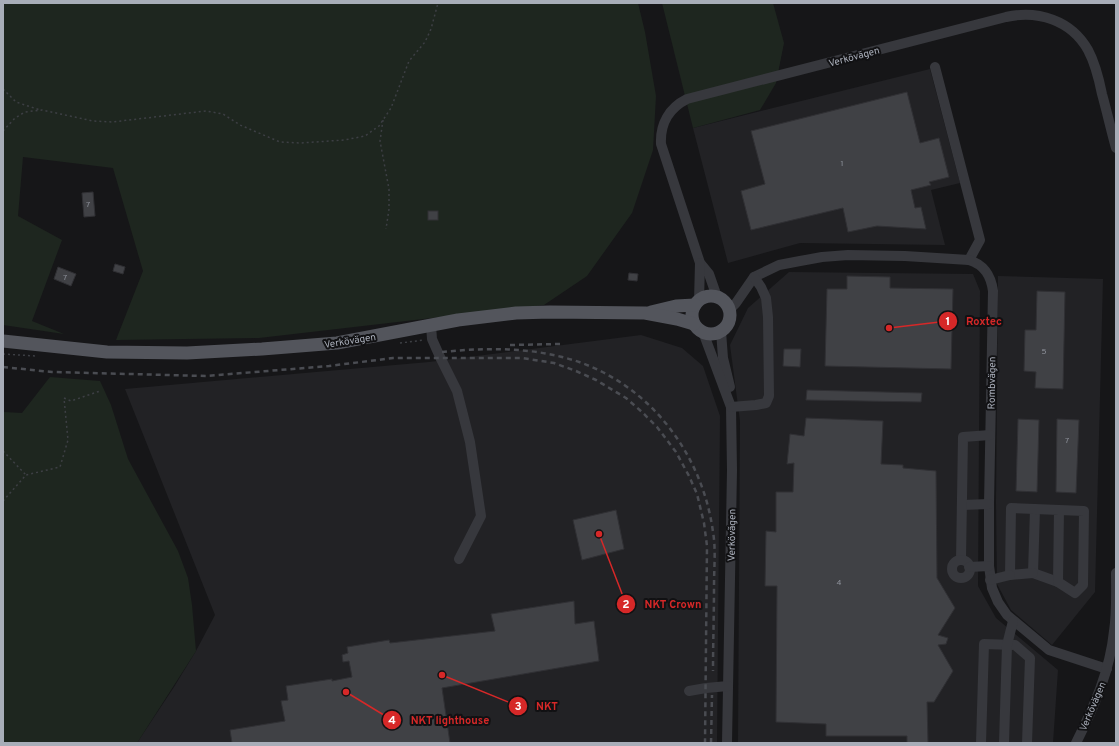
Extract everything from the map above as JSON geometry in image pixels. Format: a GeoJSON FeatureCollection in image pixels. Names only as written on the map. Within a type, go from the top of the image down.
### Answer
{"type":"FeatureCollection","features":[{"type":"Feature","properties":{"kind":"main road"},"geometry":{"type":"LineString","coordinates":[[645,313],[696,303],[707,296],[716,297]]}},
{"type":"Feature","properties":{"kind":"main road","name":"Verkövägen"},"geometry":{"type":"LineString","coordinates":[[716,297],[724,302],[729,310]]}},
{"type":"Feature","properties":{"kind":"main road","name":"Verkövägen"},"geometry":{"type":"LineString","coordinates":[[696,303],[692,314],[699,328]]}},
{"type":"Feature","properties":{"kind":"main road"},"geometry":{"type":"LineString","coordinates":[[721,331],[728,322],[729,310]]}},
{"type":"Feature","properties":{"kind":"main road","name":"Verkövägen"},"geometry":{"type":"LineString","coordinates":[[3,341],[107,352],[187,353],[337,343],[458,320],[516,313],[550,312],[645,313],[677,319],[712,334],[721,331]]}},
{"type":"Feature","properties":{"kind":"street","name":"Verkövägen"},"geometry":{"type":"LineString","coordinates":[[716,297],[709,274],[700,263],[661,144],[663,124],[669,113],[680,103],[694,97],[1006,17],[1031,14],[1047,17],[1068,27],[1079,37],[1087,49],[1097,74],[1116,148]]}},
{"type":"Feature","properties":{"kind":"street"},"geometry":{"type":"LineString","coordinates":[[935,67],[980,240],[969,260]]}},
{"type":"Feature","properties":{"kind":"street","name":"Rombvägen"},"geometry":{"type":"LineString","coordinates":[[754,277],[779,266],[822,256],[848,255],[905,256],[969,260],[976,262],[987,271],[993,291],[989,504],[990,580],[995,596],[1002,610],[1013,621],[1049,650],[1107,669]]}},
{"type":"Feature","properties":{"kind":"street","name":"Verkövägen"},"geometry":{"type":"LineString","coordinates":[[696,303],[700,263]]}},
{"type":"Feature","properties":{"kind":"street"},"geometry":{"type":"LineString","coordinates":[[721,331],[721,344],[729,383],[731,407],[756,406],[766,403],[769,396],[768,317],[766,298],[762,288],[754,277],[736,303],[729,310]]}},
{"type":"Feature","properties":{"kind":"street"},"geometry":{"type":"LineString","coordinates":[[431,325],[432,339],[457,391],[470,442],[481,516],[459,559]]}},
{"type":"Feature","properties":{"kind":"street","name":"Verkövägen"},"geometry":{"type":"LineString","coordinates":[[699,328],[731,407],[732,470],[727,743]]}},
{"type":"Feature","properties":{"kind":"street"},"geometry":{"type":"LineString","coordinates":[[961,560],[962,437],[990,435]]}},
{"type":"Feature","properties":{"kind":"street"},"geometry":{"type":"LineString","coordinates":[[962,505],[989,504]]}},
{"type":"Feature","properties":{"kind":"street"},"geometry":{"type":"LineString","coordinates":[[990,580],[1010,575],[1034,573],[1058,582],[1075,593],[1083,585],[1084,511],[1011,508],[1010,575]]}},
{"type":"Feature","properties":{"kind":"street"},"geometry":{"type":"LineString","coordinates":[[1034,573],[1035,509]]}},
{"type":"Feature","properties":{"kind":"street"},"geometry":{"type":"LineString","coordinates":[[1058,582],[1059,510]]}},
{"type":"Feature","properties":{"kind":"street"},"geometry":{"type":"LineString","coordinates":[[958,560],[967,562],[969,567],[968,573],[963,577],[954,574],[952,570],[954,564],[958,560]]}},
{"type":"Feature","properties":{"kind":"street"},"geometry":{"type":"LineString","coordinates":[[969,567],[989,566]]}},
{"type":"Feature","properties":{"kind":"street","name":"Verkövägen"},"geometry":{"type":"LineString","coordinates":[[1076,743],[1096,700],[1107,669],[1114,630],[1116,573]]}},
{"type":"Feature","properties":{"kind":"street"},"geometry":{"type":"LineString","coordinates":[[1004,743],[1007,645],[1013,621]]}},
{"type":"Feature","properties":{"kind":"street"},"geometry":{"type":"LineString","coordinates":[[981,743],[984,644],[1015,644],[1030,658],[1027,743]]}},
{"type":"Feature","properties":{"kind":"street"},"geometry":{"type":"LineString","coordinates":[[689,692],[706,688],[728,686]]}},
{"type":"Feature","properties":{"kind":"path"},"geometry":{"type":"LineString","coordinates":[[3,89],[16,102],[42,110],[93,121],[112,122],[206,111],[222,114],[240,125],[280,142],[301,143],[344,140],[365,136],[379,126],[391,108],[409,61],[425,42],[431,29],[438,3]]}},
{"type":"Feature","properties":{"kind":"path"},"geometry":{"type":"LineString","coordinates":[[3,131],[15,118],[25,112],[42,110]]}},
{"type":"Feature","properties":{"kind":"path"},"geometry":{"type":"LineString","coordinates":[[384,119],[380,141],[389,189],[389,209],[386,229]]}},
{"type":"Feature","properties":{"kind":"path"},"geometry":{"type":"LineString","coordinates":[[3,502],[26,475],[60,467],[68,440],[64,398],[71,401],[100,391]]}},
{"type":"Feature","properties":{"kind":"path"},"geometry":{"type":"LineString","coordinates":[[3,451],[26,475]]}},
{"type":"Feature","properties":{"kind":"shaded area"},"geometry":{"type":"Polygon","coordinates":[[[3,3],[638,3],[645,32],[656,96],[653,150],[632,213],[587,276],[544,305],[259,338],[116,340],[143,271],[113,168],[23,157],[18,216],[62,240],[32,321],[64,334],[3,325],[3,3]]]}},
{"type":"Feature","properties":{"kind":"shaded area"},"geometry":{"type":"Polygon","coordinates":[[[662,3],[773,3],[784,43],[776,83],[760,110],[693,128],[662,3]]]}},
{"type":"Feature","properties":{"kind":"shaded area"},"geometry":{"type":"Polygon","coordinates":[[[930,69],[960,183],[931,190],[945,245],[800,243],[728,263],[693,128],[930,69]]]}},
{"type":"Feature","properties":{"kind":"shaded area"},"geometry":{"type":"Polygon","coordinates":[[[789,272],[973,274],[980,291],[978,586],[996,618],[1058,670],[1053,743],[738,743],[740,421],[730,345],[748,308],[789,272]]]}},
{"type":"Feature","properties":{"kind":"shaded area"},"geometry":{"type":"Polygon","coordinates":[[[998,276],[1103,279],[1095,592],[1052,645],[1011,610],[997,584],[996,502],[998,276]]]}},
{"type":"Feature","properties":{"kind":"shaded area"},"geometry":{"type":"Polygon","coordinates":[[[641,335],[682,348],[703,366],[720,416],[717,743],[137,743],[196,651],[215,615],[125,389],[429,362],[641,335]]]}},
{"type":"Feature","properties":{"kind":"shaded area"},"geometry":{"type":"Polygon","coordinates":[[[50,377],[100,381],[111,405],[128,459],[178,551],[188,578],[196,651],[137,743],[3,743],[3,412],[22,413],[50,377]]]}},
{"type":"Feature","properties":{"kind":"building"},"geometry":{"type":"Polygon","coordinates":[[[907,92],[920,143],[939,138],[949,177],[929,182],[931,185],[911,190],[915,208],[921,207],[926,229],[877,226],[848,232],[843,208],[751,230],[741,191],[765,184],[751,131],[907,92]]]}},
{"type":"Feature","properties":{"kind":"building"},"geometry":{"type":"Polygon","coordinates":[[[93,192],[95,216],[84,217],[82,193],[93,192]]]}},
{"type":"Feature","properties":{"kind":"building"},"geometry":{"type":"Polygon","coordinates":[[[428,211],[438,211],[438,220],[428,220],[428,211]]]}},
{"type":"Feature","properties":{"kind":"building"},"geometry":{"type":"Polygon","coordinates":[[[115,264],[125,267],[123,274],[113,271],[115,264]]]}},
{"type":"Feature","properties":{"kind":"building"},"geometry":{"type":"Polygon","coordinates":[[[58,267],[76,274],[71,286],[54,279],[58,267]]]}},
{"type":"Feature","properties":{"kind":"building"},"geometry":{"type":"Polygon","coordinates":[[[629,273],[638,274],[637,281],[628,280],[629,273]]]}},
{"type":"Feature","properties":{"kind":"building"},"geometry":{"type":"Polygon","coordinates":[[[847,276],[890,277],[890,288],[953,289],[951,369],[825,366],[827,289],[847,289],[847,276]]]}},
{"type":"Feature","properties":{"kind":"building"},"geometry":{"type":"Polygon","coordinates":[[[1037,291],[1065,292],[1063,389],[1035,388],[1036,372],[1024,371],[1025,330],[1036,330],[1037,291]]]}},
{"type":"Feature","properties":{"kind":"building"},"geometry":{"type":"Polygon","coordinates":[[[784,349],[801,349],[800,367],[783,366],[784,349]]]}},
{"type":"Feature","properties":{"kind":"building"},"geometry":{"type":"Polygon","coordinates":[[[807,390],[922,393],[921,402],[806,400],[807,390]]]}},
{"type":"Feature","properties":{"kind":"building"},"geometry":{"type":"Polygon","coordinates":[[[806,418],[883,421],[881,464],[903,465],[903,468],[936,471],[937,578],[955,608],[938,635],[948,638],[946,644],[938,645],[953,671],[934,702],[927,702],[928,743],[907,743],[907,736],[826,736],[826,724],[776,722],[777,586],[765,586],[766,531],[776,532],[776,492],[793,492],[794,463],[787,464],[790,434],[804,436],[806,418]]]}},
{"type":"Feature","properties":{"kind":"building"},"geometry":{"type":"Polygon","coordinates":[[[1018,419],[1039,420],[1037,492],[1016,491],[1018,419]]]}},
{"type":"Feature","properties":{"kind":"building"},"geometry":{"type":"Polygon","coordinates":[[[1057,419],[1079,420],[1076,493],[1056,492],[1057,419]]]}},
{"type":"Feature","properties":{"kind":"building"},"geometry":{"type":"Polygon","coordinates":[[[616,510],[624,549],[582,560],[573,520],[616,510]]]}},
{"type":"Feature","properties":{"kind":"building"},"geometry":{"type":"Polygon","coordinates":[[[574,601],[575,624],[594,621],[599,661],[442,688],[450,743],[232,743],[230,730],[285,721],[281,701],[288,700],[286,686],[332,679],[332,681],[352,677],[349,661],[343,662],[342,655],[348,653],[347,647],[389,640],[390,643],[495,631],[491,614],[574,601]]]}},
{"type":"Feature","properties":{"kind":"railway"},"geometry":{"type":"LineString","coordinates":[[510,345],[560,344]]}},
{"type":"Feature","properties":{"kind":"railway"},"geometry":{"type":"LineString","coordinates":[[442,352],[502,349],[532,351],[562,357],[592,367],[619,381],[643,400],[664,421],[682,446],[696,473],[707,502],[713,532],[715,552],[713,671]]}},
{"type":"Feature","properties":{"kind":"railway"},"geometry":{"type":"LineString","coordinates":[[3,367],[52,372],[206,376],[329,366],[393,358],[522,358],[554,363],[596,380],[626,398],[657,427],[676,452],[697,494],[704,523],[707,546],[705,743]]}},
{"type":"Feature","properties":{"kind":"railway"},"geometry":{"type":"LineString","coordinates":[[711,743],[712,695]]}},
{"type":"Feature","properties":{"kind":"place","name":"Roxtec"},"geometry":{"type":"Point","coordinates":[889,328]}},
{"type":"Feature","properties":{"kind":"place","name":"NKT Crown"},"geometry":{"type":"Point","coordinates":[599,534]}},
{"type":"Feature","properties":{"kind":"place","name":"NKT"},"geometry":{"type":"Point","coordinates":[442,675]}},
{"type":"Feature","properties":{"kind":"place","name":"NKT lighthouse"},"geometry":{"type":"Point","coordinates":[346,692]}}]}
